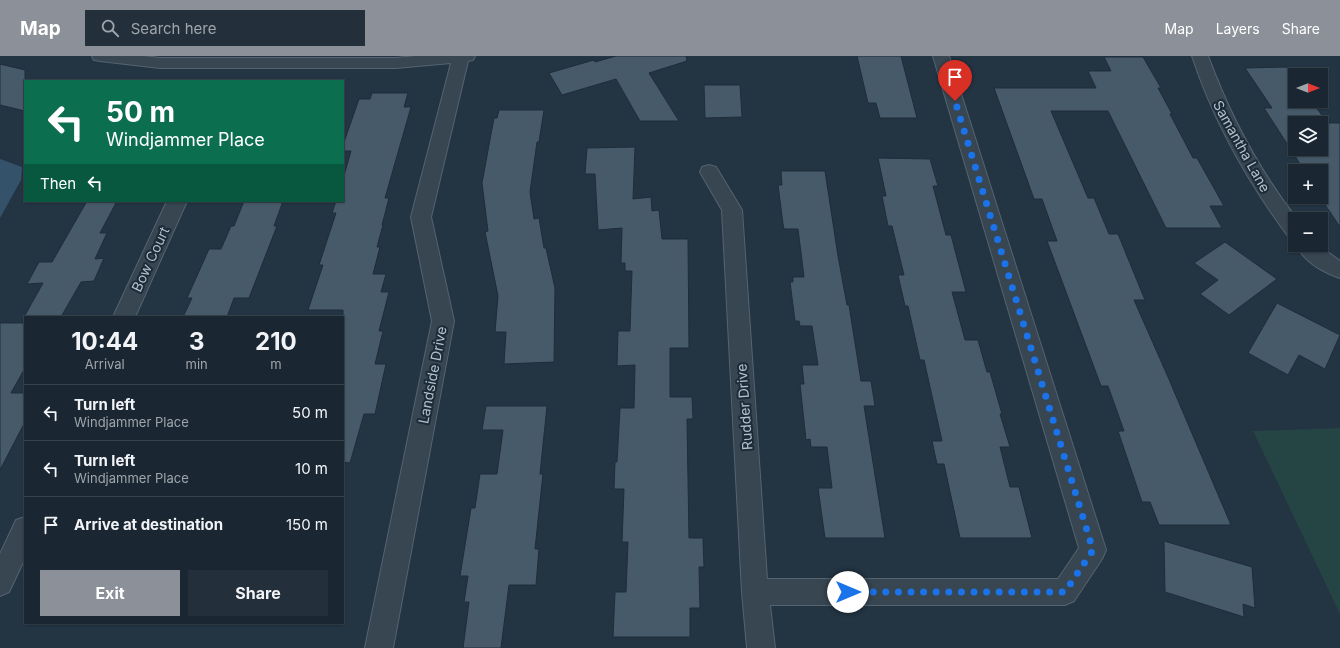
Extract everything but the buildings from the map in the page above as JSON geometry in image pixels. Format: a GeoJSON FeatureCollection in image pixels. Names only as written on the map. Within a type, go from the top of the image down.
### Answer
{"type":"FeatureCollection","features":[{"type":"Feature","properties":{"kind":"street"},"geometry":{"type":"LineString","coordinates":[[100,56],[160,63],[396,63],[464,57]]}},
{"type":"Feature","properties":{"kind":"street"},"geometry":{"type":"LineString","coordinates":[[755,592],[1065,592],[1093,550],[941,56]]}},
{"type":"Feature","properties":{"kind":"street","name":"Samantha Lane"},"geometry":{"type":"LineString","coordinates":[[1200,56],[1209,85],[1228,125],[1255,172],[1288,222]]}},
{"type":"Feature","properties":{"kind":"street","name":"Landside Drive"},"geometry":{"type":"LineString","coordinates":[[379,648],[443,321],[421,217],[464,57]]}},
{"type":"Feature","properties":{"kind":"street"},"geometry":{"type":"LineString","coordinates":[[233,80],[241,63]]}},
{"type":"Feature","properties":{"kind":"street","name":"Rudder Drive"},"geometry":{"type":"LineString","coordinates":[[709,172],[732,210],[755,592],[761,648]]}},
{"type":"Feature","properties":{"kind":"street","name":"Bow Court"},"geometry":{"type":"LineString","coordinates":[[124,316],[177,202]]}},
{"type":"Feature","properties":{"kind":"street"},"geometry":{"type":"LineString","coordinates":[[1312,252],[1324,262],[1340,270]]}},
{"type":"Feature","properties":{"kind":"street"},"geometry":{"type":"LineString","coordinates":[[0,583],[24,532]]}},
{"type":"Feature","properties":{"kind":"green space"},"geometry":{"type":"Polygon","coordinates":[[[1340,428],[1340,614],[1253,431],[1340,428]]]}},
{"type":"Feature","properties":{"kind":"water"},"geometry":{"type":"Polygon","coordinates":[[[0,159],[22,167],[21,180],[0,218],[0,159]]]}},
{"type":"Feature","properties":{"kind":"route"},"geometry":{"type":"LineString","coordinates":[[848,592],[1065,592],[1093,550],[955,101]]}}]}
